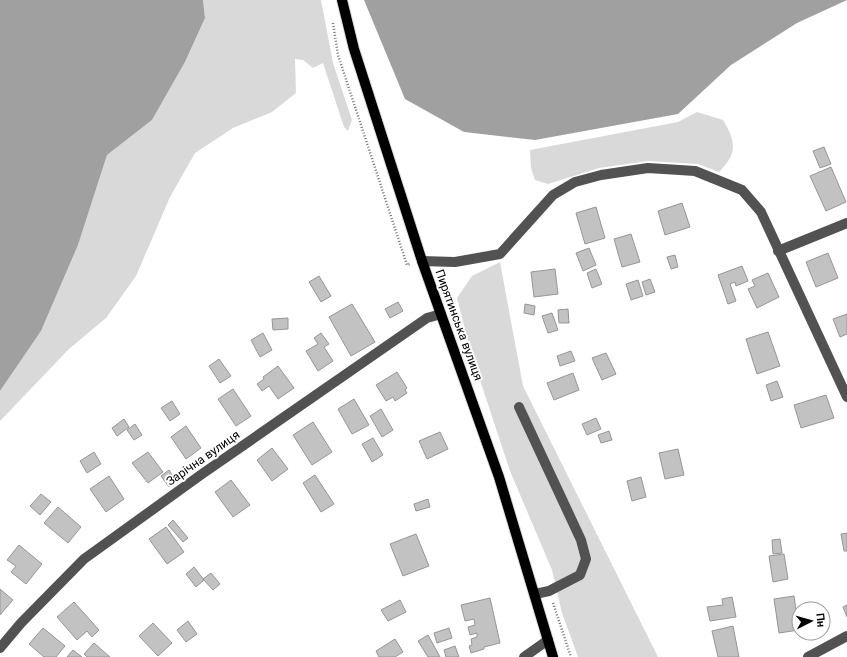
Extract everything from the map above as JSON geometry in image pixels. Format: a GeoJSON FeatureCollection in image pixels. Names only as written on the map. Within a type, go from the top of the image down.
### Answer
{"type":"FeatureCollection","features":[{"type":"Feature","properties":{"kind":"main road","name":"Пирятинська вулиця"},"geometry":{"type":"LineString","coordinates":[[342,0],[354,49],[422,261],[499,477],[553,657]]}},
{"type":"Feature","properties":{"kind":"street"},"geometry":{"type":"LineString","coordinates":[[422,261],[455,262],[500,254],[553,194],[575,182],[601,175],[648,168],[695,171],[742,190],[761,212],[847,397]]}},
{"type":"Feature","properties":{"kind":"street"},"geometry":{"type":"LineString","coordinates":[[778,251],[847,222]]}},
{"type":"Feature","properties":{"kind":"street","name":"Зарічна вулиця"},"geometry":{"type":"LineString","coordinates":[[0,648],[21,623],[84,559],[202,474],[427,318],[441,314]]}},
{"type":"Feature","properties":{"kind":"street"},"geometry":{"type":"LineString","coordinates":[[519,407],[581,540],[586,559],[580,575],[549,591],[535,594]]}},
{"type":"Feature","properties":{"kind":"street"},"geometry":{"type":"LineString","coordinates":[[808,657],[847,636]]}},
{"type":"Feature","properties":{"kind":"street"},"geometry":{"type":"LineString","coordinates":[[524,657],[548,640]]}},
{"type":"Feature","properties":{"kind":"path"},"geometry":{"type":"LineString","coordinates":[[332,16],[338,55],[407,265]]}},
{"type":"Feature","properties":{"kind":"path"},"geometry":{"type":"LineString","coordinates":[[549,591],[572,657]]}},
{"type":"Feature","properties":{"kind":"shaded area"},"geometry":{"type":"Polygon","coordinates":[[[0,0],[203,0],[205,18],[185,62],[152,120],[107,155],[78,245],[41,331],[0,391],[0,0]]]}},
{"type":"Feature","properties":{"kind":"shaded area"},"geometry":{"type":"Polygon","coordinates":[[[203,0],[321,0],[333,63],[352,120],[348,131],[344,127],[323,63],[313,68],[303,60],[295,59],[296,93],[272,112],[233,128],[195,153],[170,197],[136,276],[106,318],[69,349],[0,421],[0,391],[41,331],[78,245],[107,155],[152,120],[185,62],[205,18],[203,0]]]}},
{"type":"Feature","properties":{"kind":"shaded area"},"geometry":{"type":"Polygon","coordinates":[[[364,0],[847,0],[797,23],[731,65],[678,114],[535,140],[464,132],[405,99],[364,0]]]}},
{"type":"Feature","properties":{"kind":"shaded area"},"geometry":{"type":"Polygon","coordinates":[[[697,112],[723,120],[731,135],[733,147],[732,153],[719,172],[698,164],[648,161],[599,168],[548,184],[535,180],[531,168],[530,150],[678,122],[697,112]]]}},
{"type":"Feature","properties":{"kind":"shaded area"},"geometry":{"type":"Polygon","coordinates":[[[500,262],[523,386],[658,657],[578,657],[562,613],[552,570],[510,471],[471,353],[457,298],[472,276],[500,262]]]}},
{"type":"Feature","properties":{"kind":"building"},"geometry":{"type":"Polygon","coordinates":[[[824,147],[831,164],[820,168],[813,151],[824,147]]]}},
{"type":"Feature","properties":{"kind":"building"},"geometry":{"type":"Polygon","coordinates":[[[831,167],[846,202],[826,211],[810,176],[831,167]]]}},
{"type":"Feature","properties":{"kind":"building"},"geometry":{"type":"Polygon","coordinates":[[[682,203],[690,227],[665,235],[658,211],[682,203]]]}},
{"type":"Feature","properties":{"kind":"building"},"geometry":{"type":"Polygon","coordinates":[[[596,207],[605,238],[585,244],[576,213],[596,207]]]}},
{"type":"Feature","properties":{"kind":"building"},"geometry":{"type":"Polygon","coordinates":[[[631,234],[640,262],[622,267],[614,239],[631,234]]]}},
{"type":"Feature","properties":{"kind":"building"},"geometry":{"type":"Polygon","coordinates":[[[589,248],[596,265],[583,271],[576,253],[589,248]]]}},
{"type":"Feature","properties":{"kind":"building"},"geometry":{"type":"Polygon","coordinates":[[[828,253],[838,278],[816,287],[806,262],[828,253]]]}},
{"type":"Feature","properties":{"kind":"building"},"geometry":{"type":"Polygon","coordinates":[[[675,255],[678,267],[671,269],[667,257],[675,255]]]}},
{"type":"Feature","properties":{"kind":"building"},"geometry":{"type":"Polygon","coordinates":[[[742,266],[748,281],[736,286],[735,282],[730,284],[736,301],[728,304],[718,275],[742,266]]]}},
{"type":"Feature","properties":{"kind":"building"},"geometry":{"type":"Polygon","coordinates":[[[555,269],[558,294],[534,297],[531,272],[555,269]]]}},
{"type":"Feature","properties":{"kind":"building"},"geometry":{"type":"Polygon","coordinates":[[[596,269],[602,284],[592,288],[587,273],[596,269]]]}},
{"type":"Feature","properties":{"kind":"building"},"geometry":{"type":"Polygon","coordinates":[[[768,273],[779,297],[757,308],[748,289],[755,286],[752,280],[768,273]]]}},
{"type":"Feature","properties":{"kind":"building"},"geometry":{"type":"Polygon","coordinates":[[[319,276],[331,296],[321,302],[309,282],[319,276]]]}},
{"type":"Feature","properties":{"kind":"building"},"geometry":{"type":"Polygon","coordinates":[[[650,279],[655,292],[646,295],[642,282],[650,279]]]}},
{"type":"Feature","properties":{"kind":"building"},"geometry":{"type":"Polygon","coordinates":[[[638,280],[643,296],[631,300],[626,284],[638,280]]]}},
{"type":"Feature","properties":{"kind":"building"},"geometry":{"type":"Polygon","coordinates":[[[398,302],[403,311],[390,318],[385,309],[398,302]]]}},
{"type":"Feature","properties":{"kind":"building"},"geometry":{"type":"Polygon","coordinates":[[[352,304],[375,342],[351,356],[329,317],[352,304]]]}},
{"type":"Feature","properties":{"kind":"building"},"geometry":{"type":"Polygon","coordinates":[[[525,304],[535,306],[534,315],[524,313],[525,304]]]}},
{"type":"Feature","properties":{"kind":"building"},"geometry":{"type":"Polygon","coordinates":[[[568,309],[569,323],[559,323],[558,310],[568,309]]]}},
{"type":"Feature","properties":{"kind":"building"},"geometry":{"type":"Polygon","coordinates":[[[552,313],[558,330],[548,333],[542,316],[552,313]]]}},
{"type":"Feature","properties":{"kind":"building"},"geometry":{"type":"Polygon","coordinates":[[[847,314],[847,334],[840,337],[833,319],[847,314]]]}},
{"type":"Feature","properties":{"kind":"building"},"geometry":{"type":"Polygon","coordinates":[[[288,318],[288,329],[273,330],[272,319],[288,318]]]}},
{"type":"Feature","properties":{"kind":"building"},"geometry":{"type":"Polygon","coordinates":[[[768,332],[780,366],[757,374],[746,339],[768,332]]]}},
{"type":"Feature","properties":{"kind":"building"},"geometry":{"type":"Polygon","coordinates":[[[263,333],[272,350],[260,357],[251,340],[263,333]]]}},
{"type":"Feature","properties":{"kind":"building"},"geometry":{"type":"Polygon","coordinates":[[[321,333],[329,344],[324,347],[333,361],[318,371],[306,351],[318,344],[314,338],[321,333]]]}},
{"type":"Feature","properties":{"kind":"building"},"geometry":{"type":"Polygon","coordinates":[[[571,351],[575,361],[560,366],[557,356],[571,351]]]}},
{"type":"Feature","properties":{"kind":"building"},"geometry":{"type":"Polygon","coordinates":[[[606,353],[616,374],[602,380],[592,358],[606,353]]]}},
{"type":"Feature","properties":{"kind":"building"},"geometry":{"type":"Polygon","coordinates":[[[219,359],[231,376],[220,383],[209,366],[219,359]]]}},
{"type":"Feature","properties":{"kind":"building"},"geometry":{"type":"Polygon","coordinates":[[[278,366],[294,388],[278,399],[269,386],[262,391],[257,384],[264,379],[263,377],[278,366]]]}},
{"type":"Feature","properties":{"kind":"building"},"geometry":{"type":"Polygon","coordinates":[[[397,372],[407,388],[405,390],[407,393],[395,401],[393,397],[386,401],[376,385],[397,372]]]}},
{"type":"Feature","properties":{"kind":"building"},"geometry":{"type":"Polygon","coordinates":[[[573,373],[579,390],[554,400],[547,383],[573,373]]]}},
{"type":"Feature","properties":{"kind":"building"},"geometry":{"type":"Polygon","coordinates":[[[777,381],[783,397],[771,401],[766,385],[777,381]]]}},
{"type":"Feature","properties":{"kind":"building"},"geometry":{"type":"Polygon","coordinates":[[[233,389],[251,416],[236,426],[218,399],[233,389]]]}},
{"type":"Feature","properties":{"kind":"building"},"geometry":{"type":"Polygon","coordinates":[[[826,395],[834,418],[801,428],[794,405],[826,395]]]}},
{"type":"Feature","properties":{"kind":"building"},"geometry":{"type":"Polygon","coordinates":[[[354,399],[369,425],[352,434],[338,409],[354,399]]]}},
{"type":"Feature","properties":{"kind":"building"},"geometry":{"type":"Polygon","coordinates":[[[172,401],[180,414],[170,421],[161,408],[172,401]]]}},
{"type":"Feature","properties":{"kind":"building"},"geometry":{"type":"Polygon","coordinates":[[[381,409],[393,430],[382,437],[370,416],[381,409]]]}},
{"type":"Feature","properties":{"kind":"building"},"geometry":{"type":"Polygon","coordinates":[[[596,418],[601,429],[587,435],[582,424],[596,418]]]}},
{"type":"Feature","properties":{"kind":"building"},"geometry":{"type":"Polygon","coordinates":[[[124,419],[129,427],[117,436],[112,428],[124,419]]]}},
{"type":"Feature","properties":{"kind":"building"},"geometry":{"type":"Polygon","coordinates":[[[313,422],[332,452],[312,465],[293,435],[313,422]]]}},
{"type":"Feature","properties":{"kind":"building"},"geometry":{"type":"Polygon","coordinates":[[[135,424],[142,435],[134,440],[127,430],[135,424]]]}},
{"type":"Feature","properties":{"kind":"building"},"geometry":{"type":"Polygon","coordinates":[[[186,426],[201,448],[186,459],[171,437],[186,426]]]}},
{"type":"Feature","properties":{"kind":"building"},"geometry":{"type":"Polygon","coordinates":[[[609,431],[612,440],[601,443],[598,435],[609,431]]]}},
{"type":"Feature","properties":{"kind":"building"},"geometry":{"type":"Polygon","coordinates":[[[440,432],[448,449],[427,459],[419,441],[440,432]]]}},
{"type":"Feature","properties":{"kind":"building"},"geometry":{"type":"Polygon","coordinates":[[[373,438],[383,455],[372,462],[362,444],[373,438]]]}},
{"type":"Feature","properties":{"kind":"building"},"geometry":{"type":"Polygon","coordinates":[[[272,448],[288,469],[272,481],[257,460],[272,448]]]}},
{"type":"Feature","properties":{"kind":"building"},"geometry":{"type":"Polygon","coordinates":[[[678,449],[684,475],[665,479],[659,453],[678,449]]]}},
{"type":"Feature","properties":{"kind":"building"},"geometry":{"type":"Polygon","coordinates":[[[94,452],[101,464],[87,473],[80,461],[94,452]]]}},
{"type":"Feature","properties":{"kind":"building"},"geometry":{"type":"Polygon","coordinates":[[[148,452],[163,472],[148,483],[132,463],[148,452]]]}},
{"type":"Feature","properties":{"kind":"building"},"geometry":{"type":"Polygon","coordinates":[[[169,470],[176,481],[169,487],[161,476],[169,470]]]}},
{"type":"Feature","properties":{"kind":"building"},"geometry":{"type":"Polygon","coordinates":[[[315,475],[334,504],[321,512],[303,483],[315,475]]]}},
{"type":"Feature","properties":{"kind":"building"},"geometry":{"type":"Polygon","coordinates":[[[109,476],[124,499],[106,512],[90,489],[109,476]]]}},
{"type":"Feature","properties":{"kind":"building"},"geometry":{"type":"Polygon","coordinates":[[[641,477],[646,497],[632,501],[627,481],[641,477]]]}},
{"type":"Feature","properties":{"kind":"building"},"geometry":{"type":"Polygon","coordinates":[[[231,480],[250,505],[233,517],[215,492],[231,480]]]}},
{"type":"Feature","properties":{"kind":"building"},"geometry":{"type":"Polygon","coordinates":[[[41,494],[51,502],[40,515],[30,506],[41,494]]]}},
{"type":"Feature","properties":{"kind":"building"},"geometry":{"type":"Polygon","coordinates":[[[428,499],[430,507],[416,511],[414,504],[428,499]]]}},
{"type":"Feature","properties":{"kind":"building"},"geometry":{"type":"Polygon","coordinates":[[[58,507],[81,527],[68,543],[44,523],[58,507]]]}},
{"type":"Feature","properties":{"kind":"building"},"geometry":{"type":"Polygon","coordinates":[[[173,520],[188,538],[183,542],[168,525],[173,520]]]}},
{"type":"Feature","properties":{"kind":"building"},"geometry":{"type":"Polygon","coordinates":[[[166,527],[184,552],[167,564],[149,539],[166,527]]]}},
{"type":"Feature","properties":{"kind":"building"},"geometry":{"type":"Polygon","coordinates":[[[847,533],[847,551],[844,551],[841,534],[847,533]]]}},
{"type":"Feature","properties":{"kind":"building"},"geometry":{"type":"Polygon","coordinates":[[[416,534],[429,566],[403,576],[390,544],[416,534]]]}},
{"type":"Feature","properties":{"kind":"building"},"geometry":{"type":"Polygon","coordinates":[[[780,539],[782,553],[773,554],[772,540],[780,539]]]}},
{"type":"Feature","properties":{"kind":"building"},"geometry":{"type":"Polygon","coordinates":[[[19,545],[42,564],[26,584],[11,572],[16,566],[7,560],[19,545]]]}},
{"type":"Feature","properties":{"kind":"building"},"geometry":{"type":"Polygon","coordinates":[[[784,554],[788,579],[773,582],[769,556],[784,554]]]}},
{"type":"Feature","properties":{"kind":"building"},"geometry":{"type":"Polygon","coordinates":[[[194,567],[204,580],[196,587],[186,574],[194,567]]]}},
{"type":"Feature","properties":{"kind":"building"},"geometry":{"type":"Polygon","coordinates":[[[211,573],[220,584],[213,590],[203,579],[211,573]]]}},
{"type":"Feature","properties":{"kind":"building"},"geometry":{"type":"Polygon","coordinates":[[[0,589],[13,600],[0,615],[0,589]]]}},
{"type":"Feature","properties":{"kind":"building"},"geometry":{"type":"Polygon","coordinates":[[[794,596],[795,601],[791,601],[791,631],[779,633],[774,599],[794,596]]]}},
{"type":"Feature","properties":{"kind":"building"},"geometry":{"type":"Polygon","coordinates":[[[732,597],[736,617],[710,621],[707,607],[723,605],[722,599],[732,597]]]}},
{"type":"Feature","properties":{"kind":"building"},"geometry":{"type":"Polygon","coordinates":[[[490,598],[500,643],[484,647],[484,649],[471,653],[469,646],[472,645],[471,639],[477,637],[477,633],[470,635],[468,627],[475,625],[474,619],[465,621],[461,605],[490,598]]]}},
{"type":"Feature","properties":{"kind":"building"},"geometry":{"type":"Polygon","coordinates":[[[400,600],[406,612],[388,621],[381,610],[400,600]]]}},
{"type":"Feature","properties":{"kind":"building"},"geometry":{"type":"Polygon","coordinates":[[[74,602],[99,630],[92,637],[87,631],[77,640],[57,617],[74,602]]]}},
{"type":"Feature","properties":{"kind":"building"},"geometry":{"type":"Polygon","coordinates":[[[847,605],[847,617],[843,607],[847,605]]]}},
{"type":"Feature","properties":{"kind":"building"},"geometry":{"type":"Polygon","coordinates":[[[188,621],[197,634],[186,642],[177,630],[188,621]]]}},
{"type":"Feature","properties":{"kind":"building"},"geometry":{"type":"Polygon","coordinates":[[[153,623],[172,643],[158,656],[139,636],[153,623]]]}},
{"type":"Feature","properties":{"kind":"building"},"geometry":{"type":"Polygon","coordinates":[[[733,626],[739,657],[718,657],[712,631],[733,626]]]}},
{"type":"Feature","properties":{"kind":"building"},"geometry":{"type":"Polygon","coordinates":[[[43,628],[65,646],[56,657],[44,657],[29,644],[43,628]]]}},
{"type":"Feature","properties":{"kind":"building"},"geometry":{"type":"Polygon","coordinates":[[[449,628],[452,638],[437,643],[434,633],[449,628]]]}},
{"type":"Feature","properties":{"kind":"building"},"geometry":{"type":"Polygon","coordinates":[[[428,635],[440,657],[428,657],[418,641],[428,635]]]}},
{"type":"Feature","properties":{"kind":"building"},"geometry":{"type":"Polygon","coordinates":[[[395,639],[403,652],[395,657],[379,657],[376,651],[395,639]]]}},
{"type":"Feature","properties":{"kind":"building"},"geometry":{"type":"Polygon","coordinates":[[[94,643],[110,657],[87,657],[84,654],[94,643]]]}},
{"type":"Feature","properties":{"kind":"building"},"geometry":{"type":"Polygon","coordinates":[[[455,646],[459,657],[446,657],[444,650],[455,646]]]}},
{"type":"Feature","properties":{"kind":"building"},"geometry":{"type":"Polygon","coordinates":[[[73,650],[82,657],[67,657],[73,650]]]}}]}
